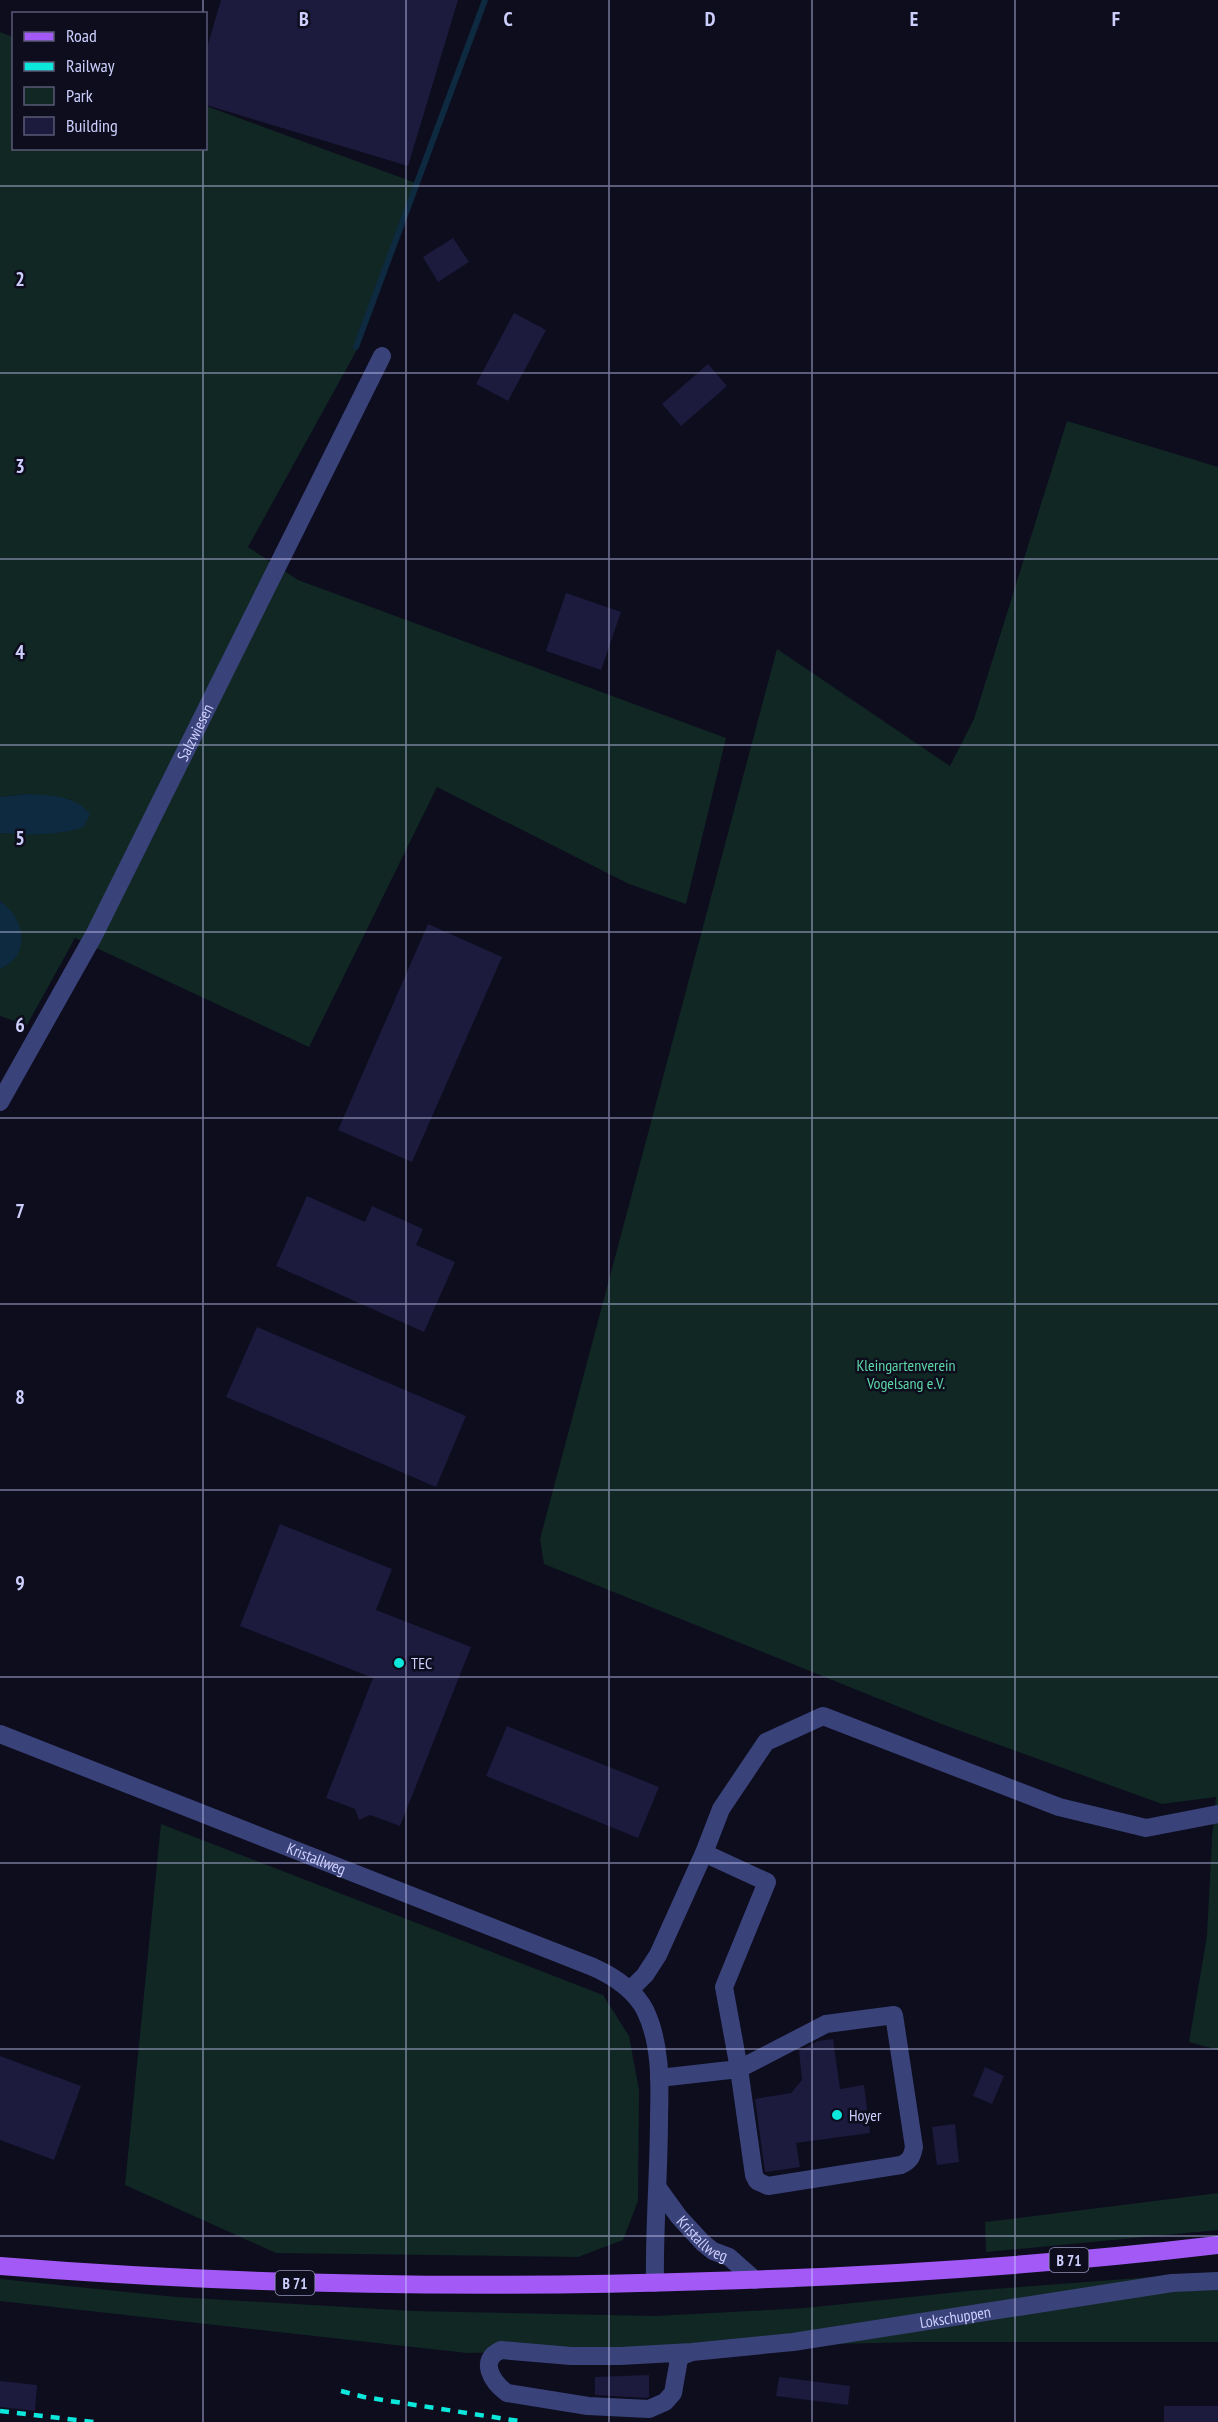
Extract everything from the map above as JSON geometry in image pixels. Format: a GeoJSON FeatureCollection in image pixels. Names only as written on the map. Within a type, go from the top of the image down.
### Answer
{"type":"FeatureCollection","features":[{"type":"Feature","properties":{"kind":"main road","name":"B 71"},"geometry":{"type":"LineString","coordinates":[[0,2266],[249,2282],[500,2286],[755,2280],[932,2271],[1218,2245]]}},
{"type":"Feature","properties":{"kind":"street","name":"Salzwiesen"},"geometry":{"type":"LineString","coordinates":[[0,1102],[94,935],[382,357]]}},
{"type":"Feature","properties":{"kind":"street"},"geometry":{"type":"LineString","coordinates":[[630,1990],[645,1975],[658,1955],[704,1853],[721,1809],[766,1742],[823,1716],[1070,1809],[1146,1828],[1218,1814]]}},
{"type":"Feature","properties":{"kind":"street","name":"Kristallweg"},"geometry":{"type":"LineString","coordinates":[[0,1734],[592,1966],[613,1977],[630,1990],[641,2003],[649,2020],[657,2051],[659,2078],[655,2283]]}},
{"type":"Feature","properties":{"kind":"street"},"geometry":{"type":"LineString","coordinates":[[659,2078],[739,2069],[826,2024],[894,2015],[914,2147],[912,2155],[908,2162],[901,2165],[768,2186],[762,2184],[754,2175],[739,2069],[724,1987],[767,1882],[704,1853]]}},
{"type":"Feature","properties":{"kind":"street","name":"Kristallweg"},"geometry":{"type":"LineString","coordinates":[[658,2188],[679,2217],[703,2243],[713,2251],[729,2257],[755,2280]]}},
{"type":"Feature","properties":{"kind":"street","name":"Lokschuppen"},"geometry":{"type":"LineString","coordinates":[[692,2352],[679,2359],[673,2393],[670,2397],[665,2402],[649,2409],[588,2406],[507,2393],[499,2387],[489,2366],[489,2359],[493,2353],[501,2350],[572,2356],[692,2352],[805,2341],[1172,2283],[1218,2282]]}},
{"type":"Feature","properties":{"kind":"green space"},"geometry":{"type":"Polygon","coordinates":[[[0,32],[12,37],[12,150],[207,150],[207,106],[416,183],[359,346],[248,547],[298,580],[726,738],[686,904],[629,884],[437,787],[309,1047],[75,938],[27,1025],[0,1016],[0,969],[10,963],[16,955],[21,936],[14,917],[0,901],[0,833],[45,834],[72,800],[27,794],[0,797],[0,32]]]}},
{"type":"Feature","properties":{"kind":"green space","name":"Kleingartenverein Vogelsang e.V."},"geometry":{"type":"Polygon","coordinates":[[[1067,421],[1218,467],[1218,2050],[1189,2042],[1207,1936],[1216,1797],[1162,1804],[944,1725],[544,1564],[540,1539],[777,649],[950,766],[974,719],[1067,421]]]}},
{"type":"Feature","properties":{"kind":"green space"},"geometry":{"type":"Polygon","coordinates":[[[161,1824],[603,1995],[629,2036],[639,2090],[638,2201],[623,2240],[578,2257],[276,2253],[125,2185],[161,1824]]]}},
{"type":"Feature","properties":{"kind":"green space"},"geometry":{"type":"Polygon","coordinates":[[[1218,2193],[1218,2230],[986,2252],[985,2222],[1218,2193]]]}},
{"type":"Feature","properties":{"kind":"green space"},"geometry":{"type":"Polygon","coordinates":[[[1218,2272],[1218,2342],[917,2342],[467,2353],[0,2301],[0,2279],[176,2297],[413,2311],[655,2316],[805,2308],[968,2291],[1218,2272]]]}},
{"type":"Feature","properties":{"kind":"water"},"geometry":{"type":"Polygon","coordinates":[[[27,794],[69,799],[90,814],[84,827],[74,830],[42,834],[0,833],[0,797],[27,794]]]}},
{"type":"Feature","properties":{"kind":"water"},"geometry":{"type":"Polygon","coordinates":[[[0,901],[15,917],[19,926],[21,946],[10,963],[0,969],[0,901]]]}},
{"type":"Feature","properties":{"kind":"building"},"geometry":{"type":"Polygon","coordinates":[[[221,0],[458,0],[408,166],[207,105],[207,48],[221,0]]]}},
{"type":"Feature","properties":{"kind":"building"},"geometry":{"type":"Polygon","coordinates":[[[453,238],[469,262],[438,282],[423,257],[453,238]]]}},
{"type":"Feature","properties":{"kind":"building"},"geometry":{"type":"Polygon","coordinates":[[[514,313],[546,330],[508,401],[476,384],[514,313]]]}},
{"type":"Feature","properties":{"kind":"building"},"geometry":{"type":"Polygon","coordinates":[[[708,364],[727,386],[681,426],[662,404],[708,364]]]}},
{"type":"Feature","properties":{"kind":"building"},"geometry":{"type":"Polygon","coordinates":[[[566,593],[621,612],[601,670],[546,651],[566,593]]]}},
{"type":"Feature","properties":{"kind":"building"},"geometry":{"type":"Polygon","coordinates":[[[428,924],[502,957],[412,1162],[338,1130],[428,924]]]}},
{"type":"Feature","properties":{"kind":"building"},"geometry":{"type":"Polygon","coordinates":[[[307,1196],[365,1222],[372,1206],[423,1229],[416,1245],[455,1262],[424,1332],[276,1266],[307,1196]]]}},
{"type":"Feature","properties":{"kind":"building"},"geometry":{"type":"Polygon","coordinates":[[[257,1327],[466,1416],[436,1487],[226,1397],[257,1327]]]}},
{"type":"Feature","properties":{"kind":"building","name":"TEC"},"geometry":{"type":"Polygon","coordinates":[[[280,1524],[392,1569],[376,1610],[471,1647],[400,1826],[370,1815],[359,1820],[355,1809],[326,1798],[373,1678],[240,1626],[280,1524]]]}},
{"type":"Feature","properties":{"kind":"building"},"geometry":{"type":"Polygon","coordinates":[[[507,1726],[659,1787],[638,1838],[486,1776],[507,1726]]]}},
{"type":"Feature","properties":{"kind":"building"},"geometry":{"type":"Polygon","coordinates":[[[833,2039],[840,2089],[864,2085],[870,2133],[796,2143],[800,2167],[765,2172],[755,2099],[791,2093],[802,2080],[799,2051],[818,2041],[833,2039]]]}},
{"type":"Feature","properties":{"kind":"building"},"geometry":{"type":"Polygon","coordinates":[[[0,2056],[81,2086],[54,2160],[0,2140],[0,2056]]]}},
{"type":"Feature","properties":{"kind":"building"},"geometry":{"type":"Polygon","coordinates":[[[985,2067],[1004,2076],[992,2104],[973,2096],[985,2067]]]}},
{"type":"Feature","properties":{"kind":"building"},"geometry":{"type":"Polygon","coordinates":[[[955,2124],[959,2162],[937,2165],[932,2127],[955,2124]]]}},
{"type":"Feature","properties":{"kind":"building"},"geometry":{"type":"Polygon","coordinates":[[[649,2375],[649,2397],[647,2398],[595,2395],[595,2377],[649,2375]]]}},
{"type":"Feature","properties":{"kind":"building"},"geometry":{"type":"Polygon","coordinates":[[[779,2377],[850,2386],[848,2405],[776,2396],[779,2377]]]}},
{"type":"Feature","properties":{"kind":"building"},"geometry":{"type":"Polygon","coordinates":[[[0,2381],[37,2385],[35,2411],[0,2407],[0,2381]]]}},
{"type":"Feature","properties":{"kind":"building"},"geometry":{"type":"Polygon","coordinates":[[[1164,2406],[1218,2406],[1218,2422],[1164,2422],[1164,2406]]]}},
{"type":"Feature","properties":{"kind":"waterway"},"geometry":{"type":"LineString","coordinates":[[356,347],[485,0]]}},
{"type":"Feature","properties":{"kind":"railway"},"geometry":{"type":"LineString","coordinates":[[341,2391],[364,2397],[525,2422]]}},
{"type":"Feature","properties":{"kind":"railway"},"geometry":{"type":"LineString","coordinates":[[0,2411],[94,2422]]}},
{"type":"Feature","properties":{"kind":"place","name":"TEC"},"geometry":{"type":"Point","coordinates":[399,1663]}},
{"type":"Feature","properties":{"kind":"place","name":"Hoyer"},"geometry":{"type":"Point","coordinates":[837,2115]}}]}
